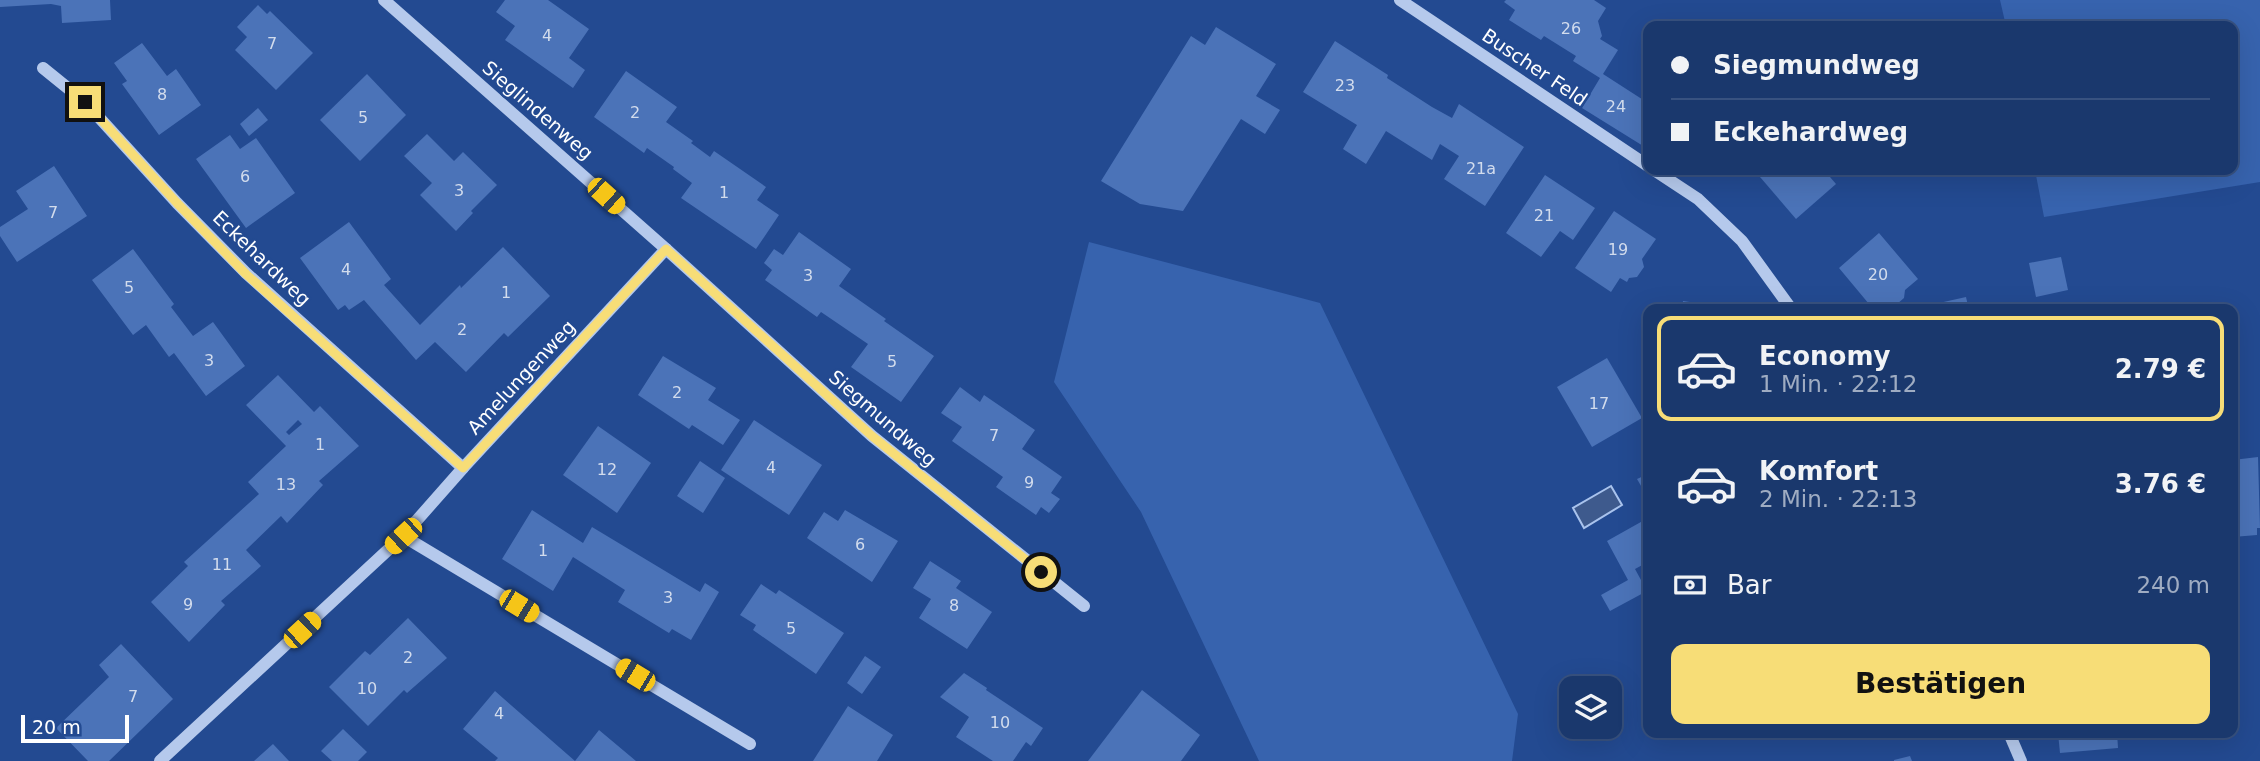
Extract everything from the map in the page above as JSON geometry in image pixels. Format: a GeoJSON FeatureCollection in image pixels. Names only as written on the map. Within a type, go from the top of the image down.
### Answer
{"type":"FeatureCollection","features":[{"type":"Feature","properties":{"kind":"street","name":"Sieglindenweg"},"geometry":{"type":"LineString","coordinates":[[384,0],[666,249]]}},
{"type":"Feature","properties":{"kind":"street","name":"Buscher Feld"},"geometry":{"type":"LineString","coordinates":[[1400,0],[1643,163]]}},
{"type":"Feature","properties":{"kind":"street","name":"Eckehardweg"},"geometry":{"type":"LineString","coordinates":[[43,68],[85,102],[246,274],[463,468]]}},
{"type":"Feature","properties":{"kind":"street"},"geometry":{"type":"LineString","coordinates":[[1662,175],[1698,199],[1742,241],[1787,304]]}},
{"type":"Feature","properties":{"kind":"street","name":"Amelungenweg"},"geometry":{"type":"LineString","coordinates":[[160,761],[403,536],[666,249]]}},
{"type":"Feature","properties":{"kind":"street","name":"Siegmundweg"},"geometry":{"type":"LineString","coordinates":[[666,249],[872,436],[1084,606]]}},
{"type":"Feature","properties":{"kind":"street"},"geometry":{"type":"LineString","coordinates":[[403,536],[750,744]]}},
{"type":"Feature","properties":{"kind":"street"},"geometry":{"type":"LineString","coordinates":[[2011,738],[2021,761]]}},
{"type":"Feature","properties":{"kind":"shaded area"},"geometry":{"type":"Polygon","coordinates":[[[2000,0],[2260,0],[2260,182],[2044,217],[2036,175],[2238,175],[2238,21],[2005,21],[2000,0]]]}},
{"type":"Feature","properties":{"kind":"shaded area"},"geometry":{"type":"Polygon","coordinates":[[[1089,242],[1320,303],[1518,714],[1512,761],[1259,761],[1141,512],[1054,382],[1089,242]]]}},
{"type":"Feature","properties":{"kind":"shaded area"},"geometry":{"type":"Polygon","coordinates":[[[1611,486],[1622,505],[1584,528],[1573,508],[1611,486]]]}},
{"type":"Feature","properties":{"kind":"building"},"geometry":{"type":"Polygon","coordinates":[[[0,0],[110,0],[111,20],[62,23],[61,6],[51,4],[0,7],[0,0]]]}},
{"type":"Feature","properties":{"kind":"building"},"geometry":{"type":"Polygon","coordinates":[[[505,0],[548,0],[589,29],[569,58],[585,70],[573,88],[505,40],[515,26],[496,12],[505,0]]]}},
{"type":"Feature","properties":{"kind":"building"},"geometry":{"type":"Polygon","coordinates":[[[1594,0],[1606,8],[1598,21],[1602,36],[1600,39],[1618,50],[1603,74],[1643,100],[1643,146],[1582,108],[1600,78],[1573,61],[1576,56],[1544,36],[1541,40],[1509,20],[1515,10],[1504,2],[1594,0]]]}},
{"type":"Feature","properties":{"kind":"building"},"geometry":{"type":"Polygon","coordinates":[[[258,5],[267,14],[270,11],[313,53],[276,90],[235,50],[247,37],[237,27],[258,5]]]}},
{"type":"Feature","properties":{"kind":"building"},"geometry":{"type":"Polygon","coordinates":[[[1216,27],[1276,64],[1256,96],[1280,110],[1265,134],[1241,119],[1183,211],[1140,204],[1101,181],[1191,36],[1205,45],[1216,27]]]}},
{"type":"Feature","properties":{"kind":"building"},"geometry":{"type":"Polygon","coordinates":[[[1335,41],[1432,107],[1452,118],[1459,104],[1524,147],[1485,206],[1444,179],[1459,156],[1440,144],[1432,160],[1386,131],[1366,164],[1343,149],[1357,125],[1303,92],[1335,41]]]}},
{"type":"Feature","properties":{"kind":"building"},"geometry":{"type":"Polygon","coordinates":[[[142,43],[167,76],[176,69],[201,105],[159,135],[122,84],[127,81],[114,63],[142,43]]]}},
{"type":"Feature","properties":{"kind":"building"},"geometry":{"type":"Polygon","coordinates":[[[626,71],[677,107],[666,122],[693,141],[691,143],[710,157],[714,151],[766,187],[757,200],[779,215],[756,249],[681,198],[692,183],[673,169],[674,167],[647,148],[644,153],[594,117],[626,71]]]}},
{"type":"Feature","properties":{"kind":"building"},"geometry":{"type":"Polygon","coordinates":[[[367,74],[406,115],[360,161],[320,120],[367,74]]]}},
{"type":"Feature","properties":{"kind":"building"},"geometry":{"type":"Polygon","coordinates":[[[258,108],[268,120],[249,136],[240,124],[258,108]]]}},
{"type":"Feature","properties":{"kind":"building"},"geometry":{"type":"Polygon","coordinates":[[[427,134],[454,161],[463,152],[497,185],[471,211],[473,213],[456,231],[420,195],[432,183],[404,156],[427,134]]]}},
{"type":"Feature","properties":{"kind":"building"},"geometry":{"type":"Polygon","coordinates":[[[230,135],[240,149],[256,138],[295,193],[246,228],[196,159],[230,135]]]}},
{"type":"Feature","properties":{"kind":"building"},"geometry":{"type":"Polygon","coordinates":[[[54,166],[87,216],[17,262],[0,236],[0,227],[28,209],[16,191],[54,166]]]}},
{"type":"Feature","properties":{"kind":"building"},"geometry":{"type":"Polygon","coordinates":[[[1545,175],[1595,208],[1573,240],[1560,231],[1541,257],[1506,233],[1545,175]]]}},
{"type":"Feature","properties":{"kind":"building"},"geometry":{"type":"Polygon","coordinates":[[[1758,175],[1828,175],[1836,184],[1796,219],[1758,175]]]}},
{"type":"Feature","properties":{"kind":"building"},"geometry":{"type":"Polygon","coordinates":[[[1614,211],[1656,239],[1642,259],[1644,267],[1637,277],[1629,278],[1627,282],[1620,278],[1611,292],[1575,268],[1614,211]]]}},
{"type":"Feature","properties":{"kind":"building"},"geometry":{"type":"Polygon","coordinates":[[[349,222],[391,279],[384,285],[420,325],[503,247],[550,296],[508,337],[504,333],[466,372],[435,342],[416,360],[364,300],[349,310],[345,305],[338,310],[300,258],[349,222]]]}},
{"type":"Feature","properties":{"kind":"building"},"geometry":{"type":"Polygon","coordinates":[[[799,232],[851,269],[839,286],[934,356],[901,402],[851,367],[868,344],[821,312],[817,317],[765,280],[772,270],[764,263],[774,249],[783,255],[799,232]]]}},
{"type":"Feature","properties":{"kind":"building"},"geometry":{"type":"Polygon","coordinates":[[[1879,233],[1918,279],[1905,290],[1904,298],[1897,304],[1869,304],[1839,268],[1879,233]]]}},
{"type":"Feature","properties":{"kind":"building"},"geometry":{"type":"Polygon","coordinates":[[[133,249],[174,304],[171,307],[193,336],[213,322],[245,366],[206,396],[174,353],[169,357],[146,325],[133,335],[92,280],[133,249]]]}},
{"type":"Feature","properties":{"kind":"building"},"geometry":{"type":"Polygon","coordinates":[[[2061,257],[2068,290],[2036,297],[2029,263],[2061,257]]]}},
{"type":"Feature","properties":{"kind":"building"},"geometry":{"type":"Polygon","coordinates":[[[1966,297],[1968,304],[1934,304],[1966,297]]]}},
{"type":"Feature","properties":{"kind":"building"},"geometry":{"type":"Polygon","coordinates":[[[663,356],[716,388],[708,400],[740,420],[723,445],[692,425],[689,429],[638,395],[663,356]]]}},
{"type":"Feature","properties":{"kind":"building"},"geometry":{"type":"Polygon","coordinates":[[[1607,358],[1642,418],[1592,447],[1557,387],[1607,358]]]}},
{"type":"Feature","properties":{"kind":"building"},"geometry":{"type":"Polygon","coordinates":[[[278,375],[314,412],[320,406],[359,446],[319,481],[323,485],[287,523],[281,516],[246,550],[261,566],[221,601],[225,605],[189,642],[151,602],[188,566],[184,562],[259,494],[248,482],[286,446],[246,405],[278,375]],[[298,420],[286,432],[289,435],[302,424],[298,420]]]}},
{"type":"Feature","properties":{"kind":"building"},"geometry":{"type":"Polygon","coordinates":[[[960,387],[980,402],[984,395],[1035,430],[1022,449],[1062,477],[1051,493],[1060,499],[1049,513],[1041,507],[1036,515],[996,487],[1003,477],[952,441],[962,427],[941,413],[960,387]]]}},
{"type":"Feature","properties":{"kind":"building"},"geometry":{"type":"Polygon","coordinates":[[[754,420],[822,465],[789,515],[721,470],[754,420]]]}},
{"type":"Feature","properties":{"kind":"building"},"geometry":{"type":"Polygon","coordinates":[[[598,426],[651,463],[617,513],[563,475],[598,426]]]}},
{"type":"Feature","properties":{"kind":"building"},"geometry":{"type":"Polygon","coordinates":[[[2258,457],[2260,528],[2257,528],[2257,535],[2238,537],[2238,459],[2258,457]]]}},
{"type":"Feature","properties":{"kind":"building"},"geometry":{"type":"Polygon","coordinates":[[[700,461],[725,478],[703,513],[677,496],[700,461]]]}},
{"type":"Feature","properties":{"kind":"building"},"geometry":{"type":"Polygon","coordinates":[[[1643,476],[1643,489],[1637,479],[1643,476]]]}},
{"type":"Feature","properties":{"kind":"building"},"geometry":{"type":"Polygon","coordinates":[[[532,510],[583,543],[592,527],[700,592],[705,583],[719,592],[691,640],[672,629],[669,633],[618,602],[625,590],[573,557],[553,591],[502,559],[532,510]]]}},
{"type":"Feature","properties":{"kind":"building"},"geometry":{"type":"Polygon","coordinates":[[[845,510],[898,541],[872,582],[807,538],[824,512],[838,521],[845,510]]]}},
{"type":"Feature","properties":{"kind":"building"},"geometry":{"type":"Polygon","coordinates":[[[1643,521],[1643,565],[1635,569],[1643,584],[1643,593],[1610,611],[1601,595],[1628,580],[1607,541],[1643,521]]]}},
{"type":"Feature","properties":{"kind":"building"},"geometry":{"type":"Polygon","coordinates":[[[930,561],[961,581],[956,588],[992,612],[967,649],[919,618],[931,599],[913,588],[930,561]]]}},
{"type":"Feature","properties":{"kind":"building"},"geometry":{"type":"Polygon","coordinates":[[[761,584],[776,594],[779,590],[844,633],[816,674],[753,630],[756,625],[740,615],[761,584]]]}},
{"type":"Feature","properties":{"kind":"building"},"geometry":{"type":"Polygon","coordinates":[[[408,618],[447,658],[407,693],[404,690],[368,726],[329,687],[365,651],[370,655],[408,618]]]}},
{"type":"Feature","properties":{"kind":"building"},"geometry":{"type":"Polygon","coordinates":[[[121,644],[173,699],[109,761],[88,761],[56,728],[109,677],[99,665],[121,644]]]}},
{"type":"Feature","properties":{"kind":"building"},"geometry":{"type":"Polygon","coordinates":[[[865,656],[881,667],[862,694],[847,683],[865,656]]]}},
{"type":"Feature","properties":{"kind":"building"},"geometry":{"type":"Polygon","coordinates":[[[964,673],[1043,728],[1031,746],[1026,742],[1013,761],[993,761],[956,737],[969,717],[940,697],[964,673]]]}},
{"type":"Feature","properties":{"kind":"building"},"geometry":{"type":"Polygon","coordinates":[[[1142,690],[1200,735],[1181,761],[1088,761],[1142,690]]]}},
{"type":"Feature","properties":{"kind":"building"},"geometry":{"type":"Polygon","coordinates":[[[495,691],[575,761],[495,761],[498,758],[463,729],[495,691]]]}},
{"type":"Feature","properties":{"kind":"building"},"geometry":{"type":"Polygon","coordinates":[[[848,706],[893,735],[877,761],[813,761],[848,706]]]}},
{"type":"Feature","properties":{"kind":"building"},"geometry":{"type":"Polygon","coordinates":[[[343,729],[367,752],[358,761],[332,761],[321,751],[343,729]]]}},
{"type":"Feature","properties":{"kind":"building"},"geometry":{"type":"Polygon","coordinates":[[[599,730],[636,761],[575,761],[599,730]]]}},
{"type":"Feature","properties":{"kind":"building"},"geometry":{"type":"Polygon","coordinates":[[[2058,738],[2117,738],[2118,748],[2060,753],[2058,738]]]}},
{"type":"Feature","properties":{"kind":"building"},"geometry":{"type":"Polygon","coordinates":[[[273,744],[289,761],[254,761],[273,744]]]}},
{"type":"Feature","properties":{"kind":"building"},"geometry":{"type":"Polygon","coordinates":[[[1910,756],[1912,761],[1894,761],[1894,760],[1910,756]]]}},
{"type":"Feature","properties":{"kind":"route"},"geometry":{"type":"LineString","coordinates":[[85,102],[246,274],[463,468],[666,249],[872,436],[1041,572]]}}]}
